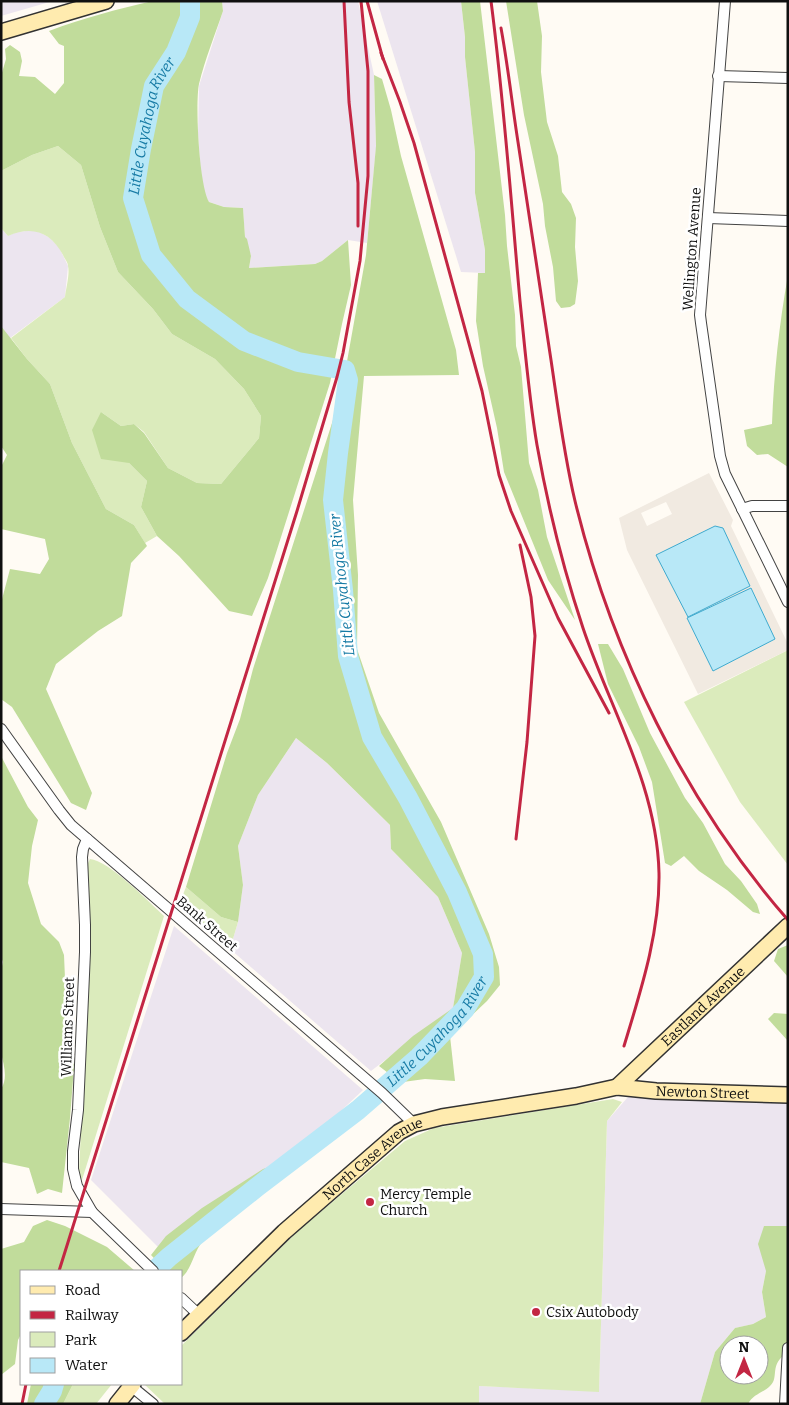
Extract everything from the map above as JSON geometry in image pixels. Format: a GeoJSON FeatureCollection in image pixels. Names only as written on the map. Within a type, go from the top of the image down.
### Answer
{"type":"FeatureCollection","features":[{"type":"Feature","properties":{"kind":"street"},"geometry":{"type":"LineString","coordinates":[[1,32],[106,1]]}},
{"type":"Feature","properties":{"kind":"street","name":"Wellington Avenue"},"geometry":{"type":"LineString","coordinates":[[725,1],[700,314],[720,456],[725,474],[788,602]]}},
{"type":"Feature","properties":{"kind":"street"},"geometry":{"type":"LineString","coordinates":[[718,76],[788,78]]}},
{"type":"Feature","properties":{"kind":"street"},"geometry":{"type":"LineString","coordinates":[[708,218],[788,221]]}},
{"type":"Feature","properties":{"kind":"street"},"geometry":{"type":"LineString","coordinates":[[742,508],[752,506],[788,506]]}},
{"type":"Feature","properties":{"kind":"street","name":"Bank Street"},"geometry":{"type":"LineString","coordinates":[[1,729],[59,810],[72,825],[414,1124]]}},
{"type":"Feature","properties":{"kind":"street","name":"Williams Street"},"geometry":{"type":"LineString","coordinates":[[87,839],[82,857],[85,952],[78,1110],[73,1151],[75,1178],[80,1193],[92,1212],[152,1270]]}},
{"type":"Feature","properties":{"kind":"street","name":"Eastland Avenue"},"geometry":{"type":"LineString","coordinates":[[618,1087],[788,926]]}},
{"type":"Feature","properties":{"kind":"street","name":"Newton Street"},"geometry":{"type":"LineString","coordinates":[[618,1087],[656,1091],[788,1095]]}},
{"type":"Feature","properties":{"kind":"street","name":"North Case Avenue"},"geometry":{"type":"LineString","coordinates":[[182,1332],[284,1232],[399,1132],[414,1124],[442,1117],[576,1096],[618,1087]]}},
{"type":"Feature","properties":{"kind":"street"},"geometry":{"type":"LineString","coordinates":[[1,1209],[92,1212]]}},
{"type":"Feature","properties":{"kind":"street"},"geometry":{"type":"LineString","coordinates":[[182,1299],[199,1315]]}},
{"type":"Feature","properties":{"kind":"street"},"geometry":{"type":"LineString","coordinates":[[785,1404],[788,1348]]}},
{"type":"Feature","properties":{"kind":"street"},"geometry":{"type":"LineString","coordinates":[[117,1404],[132,1385],[153,1404]]}},
{"type":"Feature","properties":{"kind":"shaded area"},"geometry":{"type":"Polygon","coordinates":[[[1,1],[53,1],[1,16],[1,1]]]}},
{"type":"Feature","properties":{"kind":"shaded area"},"geometry":{"type":"Polygon","coordinates":[[[222,1],[358,1],[374,75],[376,148],[367,243],[348,240],[322,261],[315,264],[249,268],[251,256],[245,238],[243,208],[224,207],[209,202],[204,195],[198,134],[199,86],[223,11],[222,1]]]}},
{"type":"Feature","properties":{"kind":"shaded area"},"geometry":{"type":"Polygon","coordinates":[[[377,1],[461,1],[475,152],[475,193],[485,250],[485,273],[461,272],[377,1]]]}},
{"type":"Feature","properties":{"kind":"shaded area"},"geometry":{"type":"Polygon","coordinates":[[[1,228],[8,236],[16,232],[36,230],[50,238],[59,247],[68,266],[65,297],[10,338],[1,326],[1,228]]]}},
{"type":"Feature","properties":{"kind":"shaded area"},"geometry":{"type":"Polygon","coordinates":[[[709,473],[733,520],[731,526],[788,644],[788,650],[698,694],[627,550],[619,518],[709,473]],[[666,502],[641,513],[647,526],[672,514],[666,502]]]}},
{"type":"Feature","properties":{"kind":"shaded area"},"geometry":{"type":"Polygon","coordinates":[[[296,738],[327,763],[390,825],[391,849],[438,897],[462,953],[453,1008],[371,1071],[230,949],[238,922],[243,885],[238,846],[258,795],[296,738]]]}},
{"type":"Feature","properties":{"kind":"shaded area"},"geometry":{"type":"Polygon","coordinates":[[[174,926],[363,1090],[305,1145],[164,1253],[91,1180],[174,926]]]}},
{"type":"Feature","properties":{"kind":"shaded area"},"geometry":{"type":"Polygon","coordinates":[[[628,1097],[788,1102],[788,1226],[784,1227],[766,1271],[762,1292],[766,1317],[753,1324],[735,1328],[729,1335],[719,1335],[719,1347],[715,1352],[700,1404],[479,1404],[479,1386],[599,1391],[607,1121],[628,1097]]]}},
{"type":"Feature","properties":{"kind":"green space"},"geometry":{"type":"Polygon","coordinates":[[[153,1],[222,1],[223,11],[199,84],[198,126],[200,162],[209,202],[224,207],[243,208],[245,237],[251,256],[249,268],[315,264],[322,261],[348,240],[351,285],[330,383],[268,578],[252,616],[229,611],[179,556],[157,536],[141,507],[147,481],[129,463],[101,459],[92,430],[101,412],[121,426],[134,424],[144,433],[168,468],[197,483],[221,484],[259,438],[261,416],[244,389],[215,359],[172,334],[153,309],[118,272],[100,227],[81,165],[58,146],[32,155],[1,171],[1,76],[6,59],[5,49],[10,45],[20,52],[22,61],[19,76],[35,77],[55,94],[64,83],[64,46],[59,44],[49,31],[101,14],[153,1]]]}},
{"type":"Feature","properties":{"kind":"green space"},"geometry":{"type":"Polygon","coordinates":[[[461,1],[480,1],[505,215],[515,315],[516,346],[521,367],[529,463],[538,490],[547,537],[575,620],[548,580],[504,472],[497,428],[483,366],[476,321],[478,273],[485,273],[485,250],[475,193],[475,152],[461,1]]]}},
{"type":"Feature","properties":{"kind":"green space"},"geometry":{"type":"Polygon","coordinates":[[[506,1],[537,1],[542,36],[541,72],[547,122],[558,156],[562,192],[571,204],[576,218],[575,247],[578,281],[575,304],[570,307],[561,308],[556,301],[553,267],[543,204],[524,115],[506,1]]]}},
{"type":"Feature","properties":{"kind":"green space"},"geometry":{"type":"Polygon","coordinates":[[[374,75],[382,79],[391,110],[401,156],[456,350],[459,375],[364,376],[353,500],[358,575],[357,649],[379,713],[441,822],[489,934],[499,967],[500,985],[487,1001],[450,1036],[455,1081],[425,1079],[403,1082],[379,1066],[413,1036],[453,1008],[462,953],[438,897],[391,849],[390,825],[327,763],[296,738],[258,795],[238,846],[243,885],[238,922],[221,917],[186,887],[227,753],[240,719],[253,669],[341,395],[366,255],[376,146],[374,75]]]}},
{"type":"Feature","properties":{"kind":"green space"},"geometry":{"type":"Polygon","coordinates":[[[58,146],[81,165],[100,227],[118,272],[153,309],[172,334],[215,359],[244,389],[261,416],[259,438],[221,484],[197,483],[168,468],[144,432],[134,424],[121,426],[101,412],[129,463],[147,481],[141,507],[157,536],[145,543],[134,525],[106,509],[72,443],[50,384],[11,338],[65,297],[68,265],[58,247],[47,236],[33,231],[25,231],[8,236],[1,228],[1,171],[32,155],[58,146]]]}},
{"type":"Feature","properties":{"kind":"green space"},"geometry":{"type":"Polygon","coordinates":[[[788,275],[788,467],[768,454],[757,455],[747,446],[744,430],[772,424],[777,349],[788,275]]]}},
{"type":"Feature","properties":{"kind":"green space"},"geometry":{"type":"Polygon","coordinates":[[[1,326],[50,384],[72,443],[106,509],[134,525],[147,546],[131,563],[122,616],[98,631],[56,664],[46,689],[92,793],[86,810],[71,803],[12,707],[1,699],[1,603],[10,569],[40,574],[49,559],[45,539],[1,529],[1,467],[7,455],[1,446],[1,326]]]}},
{"type":"Feature","properties":{"kind":"green space"},"geometry":{"type":"Polygon","coordinates":[[[598,644],[608,644],[623,669],[650,733],[685,798],[703,823],[725,864],[741,881],[757,904],[760,914],[753,912],[727,890],[699,871],[684,856],[671,866],[665,863],[652,782],[639,747],[608,684],[598,644]]]}},
{"type":"Feature","properties":{"kind":"green space"},"geometry":{"type":"Polygon","coordinates":[[[788,650],[788,865],[740,802],[684,702],[788,650]]]}},
{"type":"Feature","properties":{"kind":"green space"},"geometry":{"type":"Polygon","coordinates":[[[1,756],[28,807],[38,820],[32,846],[28,883],[41,924],[59,942],[64,955],[67,1026],[74,1067],[62,1193],[48,1189],[37,1194],[29,1168],[1,1162],[1,1089],[5,1076],[1,1053],[1,970],[3,962],[1,957],[1,756]]]}},
{"type":"Feature","properties":{"kind":"green space"},"geometry":{"type":"Polygon","coordinates":[[[90,859],[107,866],[139,892],[164,916],[82,1180],[79,1173],[87,975],[87,865],[90,859]]]}},
{"type":"Feature","properties":{"kind":"green space"},"geometry":{"type":"Polygon","coordinates":[[[186,887],[221,917],[238,922],[230,949],[178,907],[186,887]]]}},
{"type":"Feature","properties":{"kind":"green space"},"geometry":{"type":"Polygon","coordinates":[[[788,945],[788,977],[774,961],[778,949],[788,945]]]}},
{"type":"Feature","properties":{"kind":"green space"},"geometry":{"type":"Polygon","coordinates":[[[774,1013],[788,1014],[788,1041],[768,1019],[774,1013]]]}},
{"type":"Feature","properties":{"kind":"green space"},"geometry":{"type":"Polygon","coordinates":[[[613,1099],[622,1102],[607,1121],[599,1392],[479,1386],[479,1404],[165,1404],[145,1385],[182,1385],[182,1345],[298,1231],[405,1141],[434,1128],[613,1099]]]}},
{"type":"Feature","properties":{"kind":"green space"},"geometry":{"type":"Polygon","coordinates":[[[275,1165],[282,1166],[282,1172],[231,1214],[203,1241],[188,1270],[182,1277],[182,1270],[165,1270],[151,1255],[166,1236],[202,1208],[263,1169],[275,1165]]]}},
{"type":"Feature","properties":{"kind":"green space"},"geometry":{"type":"Polygon","coordinates":[[[47,1220],[65,1226],[107,1247],[134,1270],[20,1270],[20,1336],[15,1364],[1,1375],[1,1249],[24,1242],[33,1226],[47,1220]]]}},
{"type":"Feature","properties":{"kind":"green space"},"geometry":{"type":"Polygon","coordinates":[[[764,1226],[788,1226],[788,1352],[776,1366],[773,1382],[748,1404],[700,1404],[715,1352],[719,1347],[719,1385],[769,1385],[769,1335],[729,1335],[735,1328],[753,1324],[766,1317],[762,1292],[766,1271],[758,1244],[764,1226]]]}},
{"type":"Feature","properties":{"kind":"green space"},"geometry":{"type":"Polygon","coordinates":[[[31,1385],[72,1385],[63,1404],[27,1404],[31,1385]]]}},
{"type":"Feature","properties":{"kind":"green space"},"geometry":{"type":"Polygon","coordinates":[[[72,1385],[111,1385],[96,1404],[63,1404],[72,1385]]]}},
{"type":"Feature","properties":{"kind":"water"},"geometry":{"type":"Polygon","coordinates":[[[715,526],[723,528],[750,586],[688,617],[656,555],[715,526]]]}},
{"type":"Feature","properties":{"kind":"water"},"geometry":{"type":"Polygon","coordinates":[[[751,588],[775,639],[713,671],[687,618],[751,588]]]}},
{"type":"Feature","properties":{"kind":"waterway","name":"Little Cuyahoga River"},"geometry":{"type":"LineString","coordinates":[[155,1270],[257,1187],[358,1110],[419,1057],[465,1009],[484,977],[483,954],[457,892],[408,798],[372,737],[348,656],[333,500],[348,380],[345,370],[298,362],[244,341],[187,299],[151,255],[133,198],[154,86],[176,52],[190,17],[190,1]]}},
{"type":"Feature","properties":{"kind":"waterway","name":"Little Cuyahoga River"},"geometry":{"type":"LineString","coordinates":[[44,1404],[54,1385]]}},
{"type":"Feature","properties":{"kind":"railway"},"geometry":{"type":"LineString","coordinates":[[344,1],[349,102],[358,183],[358,226]]}},
{"type":"Feature","properties":{"kind":"railway"},"geometry":{"type":"LineString","coordinates":[[59,1270],[297,511],[343,353],[360,261],[368,176],[368,71],[361,1]]}},
{"type":"Feature","properties":{"kind":"railway"},"geometry":{"type":"LineString","coordinates":[[367,1],[383,59]]}},
{"type":"Feature","properties":{"kind":"railway"},"geometry":{"type":"LineString","coordinates":[[491,1],[504,114],[527,373],[541,468],[569,583],[594,658],[641,778],[650,809],[656,841],[659,873],[653,939],[637,1004],[624,1046]]}},
{"type":"Feature","properties":{"kind":"railway"},"geometry":{"type":"LineString","coordinates":[[501,28],[564,449],[575,501],[609,614],[631,669],[685,776],[716,826],[788,920]]}},
{"type":"Feature","properties":{"kind":"railway"},"geometry":{"type":"LineString","coordinates":[[381,53],[414,143],[482,391],[499,475],[511,511],[558,618],[609,713]]}},
{"type":"Feature","properties":{"kind":"railway"},"geometry":{"type":"LineString","coordinates":[[516,839],[527,742],[535,636],[531,597],[520,545]]}},
{"type":"Feature","properties":{"kind":"railway"},"geometry":{"type":"LineString","coordinates":[[22,1404],[26,1385]]}},
{"type":"Feature","properties":{"kind":"place","name":"Mercy Temple Church"},"geometry":{"type":"Point","coordinates":[370,1202]}},
{"type":"Feature","properties":{"kind":"place","name":"Csix Autobody"},"geometry":{"type":"Point","coordinates":[536,1312]}}]}
